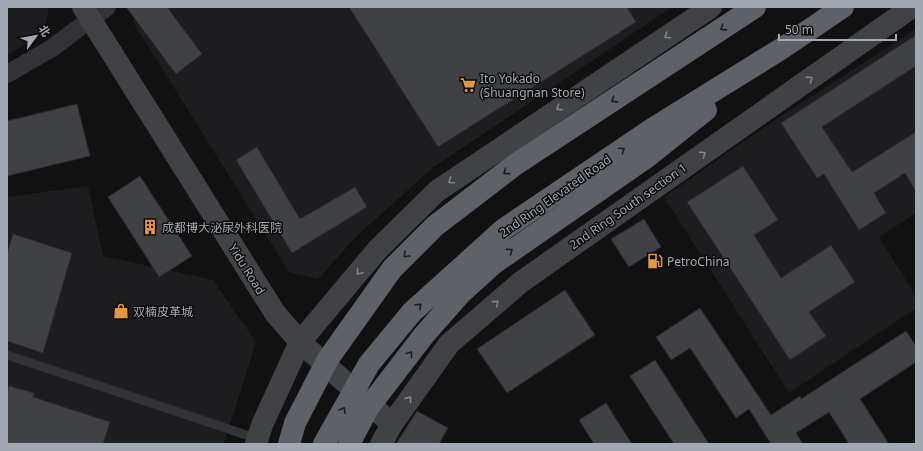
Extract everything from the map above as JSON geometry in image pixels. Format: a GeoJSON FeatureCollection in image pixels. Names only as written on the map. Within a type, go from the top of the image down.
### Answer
{"type":"FeatureCollection","features":[{"type":"Feature","properties":{"kind":"highway"},"geometry":{"type":"LineString","coordinates":[[289,444],[296,423],[328,359],[392,269],[435,226],[516,164],[755,7]]}},
{"type":"Feature","properties":{"kind":"highway","name":"2nd Ring Elevated Road"},"geometry":{"type":"LineString","coordinates":[[324,444],[369,364],[412,312],[504,229],[652,129],[781,49],[843,7]]}},
{"type":"Feature","properties":{"kind":"highway"},"geometry":{"type":"LineString","coordinates":[[349,444],[368,408],[424,335],[466,288],[493,264],[522,242],[647,157],[781,49]]}},
{"type":"Feature","properties":{"kind":"main road"},"geometry":{"type":"LineString","coordinates":[[257,441],[262,425],[300,342],[378,249],[437,191],[711,7]]}},
{"type":"Feature","properties":{"kind":"main road","name":"2nd Ring South section 1"},"geometry":{"type":"LineString","coordinates":[[381,444],[392,424],[449,344],[521,282],[912,7]]}},
{"type":"Feature","properties":{"kind":"main road","name":"Yidu Road"},"geometry":{"type":"LineString","coordinates":[[93,11],[275,313],[300,342],[392,424]]}},
{"type":"Feature","properties":{"kind":"street"},"geometry":{"type":"LineString","coordinates":[[7,74],[52,48],[93,11]]}},
{"type":"Feature","properties":{"kind":"lane"},"geometry":{"type":"LineString","coordinates":[[7,355],[257,441]]}},
{"type":"Feature","properties":{"kind":"shaded area"},"geometry":{"type":"Polygon","coordinates":[[[7,7],[49,7],[44,33],[7,55],[7,7]]]}},
{"type":"Feature","properties":{"kind":"shaded area"},"geometry":{"type":"Polygon","coordinates":[[[138,7],[672,7],[431,169],[357,236],[318,279],[289,272],[133,22],[138,7]]]}},
{"type":"Feature","properties":{"kind":"shaded area"},"geometry":{"type":"Polygon","coordinates":[[[916,29],[916,213],[879,237],[916,296],[916,308],[789,393],[664,197],[772,122],[916,29]]]}},
{"type":"Feature","properties":{"kind":"shaded area","name":"双楠皮革城"},"geometry":{"type":"Polygon","coordinates":[[[88,186],[103,256],[213,280],[256,342],[224,444],[7,444],[7,197],[88,186]]]}},
{"type":"Feature","properties":{"kind":"building"},"geometry":{"type":"Polygon","coordinates":[[[126,7],[167,7],[202,54],[176,74],[126,7]]]}},
{"type":"Feature","properties":{"kind":"building","name":"Ito Yokado (Shuangnan Store)"},"geometry":{"type":"Polygon","coordinates":[[[349,7],[627,7],[636,22],[438,147],[349,7]]]}},
{"type":"Feature","properties":{"kind":"building"},"geometry":{"type":"Polygon","coordinates":[[[916,35],[916,66],[822,127],[852,172],[916,132],[916,192],[905,173],[874,193],[886,213],[859,230],[824,174],[817,178],[781,123],[916,35]]]}},
{"type":"Feature","properties":{"kind":"building"},"geometry":{"type":"Polygon","coordinates":[[[77,104],[90,156],[7,176],[7,121],[77,104]]]}},
{"type":"Feature","properties":{"kind":"building"},"geometry":{"type":"Polygon","coordinates":[[[257,147],[300,219],[355,187],[367,207],[292,253],[236,160],[257,147]]]}},
{"type":"Feature","properties":{"kind":"building"},"geometry":{"type":"Polygon","coordinates":[[[743,166],[778,220],[754,235],[781,278],[831,245],[855,282],[809,312],[826,336],[790,360],[687,202],[743,166]]]}},
{"type":"Feature","properties":{"kind":"building","name":"成都博大泌尿外科医院"},"geometry":{"type":"Polygon","coordinates":[[[140,176],[192,256],[159,277],[108,197],[140,176]]]}},
{"type":"Feature","properties":{"kind":"building"},"geometry":{"type":"Polygon","coordinates":[[[644,219],[661,247],[629,267],[611,239],[644,219]]]}},
{"type":"Feature","properties":{"kind":"building"},"geometry":{"type":"Polygon","coordinates":[[[13,234],[72,253],[43,353],[7,341],[7,254],[13,234]]]}},
{"type":"Feature","properties":{"kind":"building"},"geometry":{"type":"Polygon","coordinates":[[[565,290],[595,335],[507,393],[477,349],[565,290]]]}},
{"type":"Feature","properties":{"kind":"building"},"geometry":{"type":"Polygon","coordinates":[[[700,308],[771,415],[800,396],[801,399],[906,331],[916,346],[916,362],[860,399],[889,444],[849,444],[829,412],[796,433],[803,444],[771,444],[749,409],[736,418],[690,348],[671,360],[656,337],[700,308]]]}},
{"type":"Feature","properties":{"kind":"building"},"geometry":{"type":"Polygon","coordinates":[[[655,360],[709,444],[674,444],[630,376],[655,360]]]}},
{"type":"Feature","properties":{"kind":"building"},"geometry":{"type":"Polygon","coordinates":[[[9,386],[34,393],[33,397],[110,422],[103,444],[7,444],[7,393],[9,386]]]}},
{"type":"Feature","properties":{"kind":"building"},"geometry":{"type":"Polygon","coordinates":[[[606,403],[632,444],[594,444],[579,420],[606,403]]]}},
{"type":"Feature","properties":{"kind":"building"},"geometry":{"type":"Polygon","coordinates":[[[417,411],[448,428],[439,444],[396,444],[417,411]]]}},
{"type":"Feature","properties":{"kind":"place","name":"Ito Yokado (Shuangnan Store)"},"geometry":{"type":"Point","coordinates":[468,85]}},
{"type":"Feature","properties":{"kind":"place","name":"成都博大泌尿外科医院"},"geometry":{"type":"Point","coordinates":[150,227]}},
{"type":"Feature","properties":{"kind":"place","name":"PetroChina"},"geometry":{"type":"Point","coordinates":[655,261]}},
{"type":"Feature","properties":{"kind":"place","name":"双楠皮革城"},"geometry":{"type":"Point","coordinates":[121,311]}}]}
